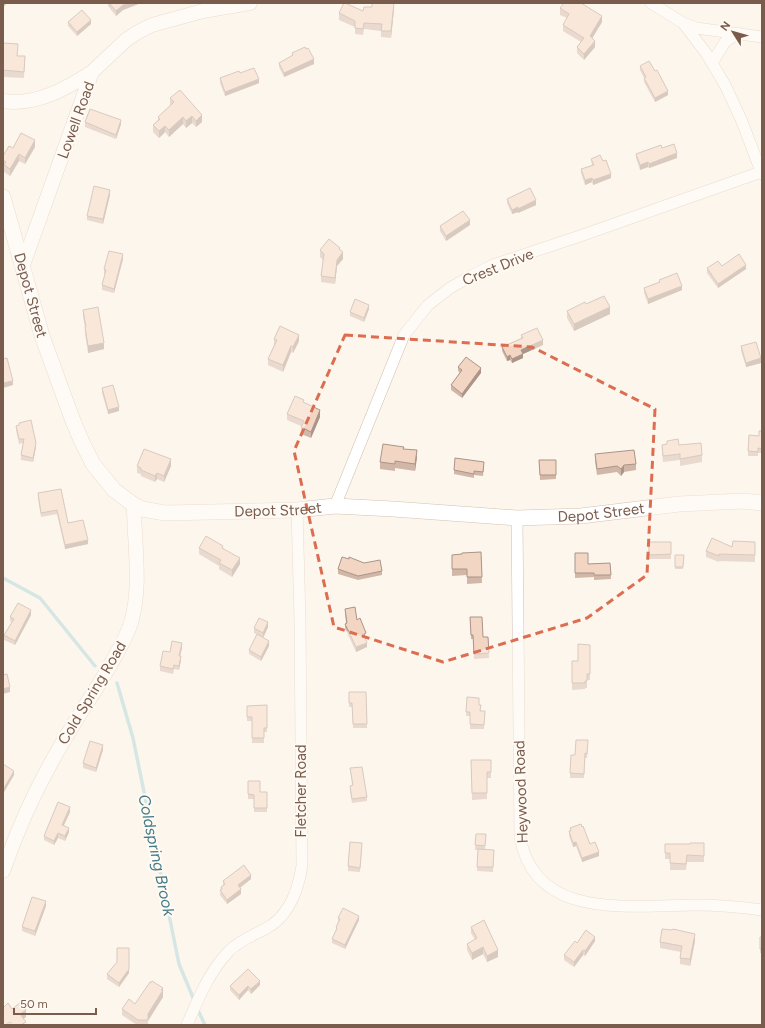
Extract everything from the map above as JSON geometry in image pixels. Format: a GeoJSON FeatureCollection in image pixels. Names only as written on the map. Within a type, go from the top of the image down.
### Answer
{"type":"FeatureCollection","features":[{"type":"Feature","properties":{"kind":"main road","name":"Depot Street"},"geometry":{"type":"LineString","coordinates":[[3,197],[42,336],[82,442],[93,464],[114,490],[142,509],[165,513],[298,510],[335,506],[517,518],[581,516],[679,504],[743,501],[762,503]]}},
{"type":"Feature","properties":{"kind":"street","name":"Lowell Road"},"geometry":{"type":"LineString","coordinates":[[23,266],[92,72],[126,40],[152,25],[203,11],[250,3]]}},
{"type":"Feature","properties":{"kind":"street"},"geometry":{"type":"LineString","coordinates":[[651,3],[683,23],[696,28],[762,36]]}},
{"type":"Feature","properties":{"kind":"street"},"geometry":{"type":"LineString","coordinates":[[683,23],[712,63],[725,84],[762,173]]}},
{"type":"Feature","properties":{"kind":"street"},"geometry":{"type":"LineString","coordinates":[[712,63],[725,42],[738,33]]}},
{"type":"Feature","properties":{"kind":"street"},"geometry":{"type":"LineString","coordinates":[[3,101],[24,101],[39,98],[54,93],[92,72]]}},
{"type":"Feature","properties":{"kind":"street","name":"Crest Drive"},"geometry":{"type":"LineString","coordinates":[[335,506],[404,336],[428,306],[444,292],[470,276],[493,266],[762,173]]}},
{"type":"Feature","properties":{"kind":"street","name":"Cold Spring Road"},"geometry":{"type":"LineString","coordinates":[[3,871],[22,822],[48,768],[111,664],[129,628],[135,604],[137,576],[134,505]]}},
{"type":"Feature","properties":{"kind":"street","name":"Fletcher Road"},"geometry":{"type":"LineString","coordinates":[[187,1025],[200,992],[219,962],[238,944],[266,929],[282,917],[291,905],[300,884],[302,866],[298,510]]}},
{"type":"Feature","properties":{"kind":"street","name":"Heywood Road"},"geometry":{"type":"LineString","coordinates":[[517,518],[520,837],[522,849],[531,869],[545,884],[552,889],[561,894],[584,902],[620,907],[697,905],[762,910]]}},
{"type":"Feature","properties":{"kind":"highlighted area"},"geometry":{"type":"Polygon","coordinates":[[[345,335],[532,347],[655,409],[647,575],[587,618],[443,662],[334,627],[294,451],[345,335]]]}},
{"type":"Feature","properties":{"kind":"building"},"geometry":{"type":"Polygon","coordinates":[[[109,3],[129,3],[123,5],[116,11],[109,3]]]}},
{"type":"Feature","properties":{"kind":"building"},"geometry":{"type":"Polygon","coordinates":[[[344,3],[363,11],[364,7],[372,7],[372,3],[394,3],[391,31],[381,31],[382,24],[364,23],[363,29],[355,28],[355,21],[339,13],[344,3]]]}},
{"type":"Feature","properties":{"kind":"building"},"geometry":{"type":"Polygon","coordinates":[[[564,3],[581,3],[602,16],[590,36],[595,41],[584,54],[577,47],[584,38],[563,25],[569,14],[560,8],[564,3]]]}},
{"type":"Feature","properties":{"kind":"building"},"geometry":{"type":"Polygon","coordinates":[[[82,10],[91,20],[77,32],[68,22],[82,10]]]}},
{"type":"Feature","properties":{"kind":"building"},"geometry":{"type":"Polygon","coordinates":[[[3,43],[18,44],[17,56],[25,56],[24,72],[3,70],[3,43]]]}},
{"type":"Feature","properties":{"kind":"building"},"geometry":{"type":"Polygon","coordinates":[[[305,47],[306,49],[308,48],[314,59],[284,73],[279,63],[293,55],[292,53],[305,47]]]}},
{"type":"Feature","properties":{"kind":"building"},"geometry":{"type":"Polygon","coordinates":[[[649,61],[655,71],[657,70],[668,91],[655,98],[644,78],[646,77],[640,66],[649,61]]]}},
{"type":"Feature","properties":{"kind":"building"},"geometry":{"type":"Polygon","coordinates":[[[254,68],[259,79],[225,92],[220,78],[239,71],[240,73],[254,68]]]}},
{"type":"Feature","properties":{"kind":"building"},"geometry":{"type":"Polygon","coordinates":[[[180,90],[202,115],[196,121],[192,116],[186,121],[183,117],[169,130],[165,126],[159,131],[153,125],[160,119],[158,117],[174,102],[170,98],[180,90]]]}},
{"type":"Feature","properties":{"kind":"building"},"geometry":{"type":"Polygon","coordinates":[[[90,109],[121,120],[116,135],[85,122],[90,109]]]}},
{"type":"Feature","properties":{"kind":"building"},"geometry":{"type":"Polygon","coordinates":[[[21,133],[35,140],[25,158],[19,154],[10,169],[4,165],[6,162],[3,160],[3,156],[9,146],[13,148],[21,133]]]}},
{"type":"Feature","properties":{"kind":"building"},"geometry":{"type":"Polygon","coordinates":[[[674,144],[677,153],[649,164],[648,162],[640,165],[636,154],[661,145],[662,148],[674,144]]]}},
{"type":"Feature","properties":{"kind":"building"},"geometry":{"type":"Polygon","coordinates":[[[600,155],[603,161],[606,160],[611,174],[593,180],[592,178],[585,180],[581,169],[594,165],[591,159],[600,155]]]}},
{"type":"Feature","properties":{"kind":"building"},"geometry":{"type":"Polygon","coordinates":[[[94,186],[110,190],[103,219],[87,216],[94,186]]]}},
{"type":"Feature","properties":{"kind":"building"},"geometry":{"type":"Polygon","coordinates":[[[530,188],[536,200],[518,209],[518,207],[512,210],[507,199],[530,188]]]}},
{"type":"Feature","properties":{"kind":"building"},"geometry":{"type":"Polygon","coordinates":[[[463,211],[470,220],[446,236],[440,226],[463,211]]]}},
{"type":"Feature","properties":{"kind":"building"},"geometry":{"type":"Polygon","coordinates":[[[329,239],[343,252],[337,260],[335,278],[321,276],[324,254],[320,250],[329,239]]]}},
{"type":"Feature","properties":{"kind":"building"},"geometry":{"type":"Polygon","coordinates":[[[109,251],[123,254],[114,289],[102,285],[106,270],[104,269],[109,251]]]}},
{"type":"Feature","properties":{"kind":"building"},"geometry":{"type":"Polygon","coordinates":[[[739,254],[746,265],[718,284],[707,268],[718,261],[722,266],[739,254]]]}},
{"type":"Feature","properties":{"kind":"building"},"geometry":{"type":"Polygon","coordinates":[[[677,273],[682,286],[648,299],[644,288],[677,273]]]}},
{"type":"Feature","properties":{"kind":"building"},"geometry":{"type":"Polygon","coordinates":[[[604,296],[610,307],[574,324],[567,311],[585,302],[586,304],[604,296]]]}},
{"type":"Feature","properties":{"kind":"building"},"geometry":{"type":"Polygon","coordinates":[[[355,299],[369,305],[364,318],[350,312],[355,299]]]}},
{"type":"Feature","properties":{"kind":"building"},"geometry":{"type":"Polygon","coordinates":[[[98,307],[104,343],[88,346],[83,310],[98,307]]]}},
{"type":"Feature","properties":{"kind":"building"},"geometry":{"type":"Polygon","coordinates":[[[280,326],[299,335],[293,347],[291,346],[283,365],[268,359],[277,340],[274,339],[280,326]]]}},
{"type":"Feature","properties":{"kind":"building"},"geometry":{"type":"Polygon","coordinates":[[[537,328],[543,340],[521,350],[523,354],[512,359],[510,355],[507,357],[502,347],[523,338],[521,335],[537,328]]]}},
{"type":"Feature","properties":{"kind":"building"},"geometry":{"type":"Polygon","coordinates":[[[756,342],[761,358],[746,363],[741,346],[756,342]]]}},
{"type":"Feature","properties":{"kind":"building"},"geometry":{"type":"Polygon","coordinates":[[[466,357],[481,368],[462,394],[451,385],[462,370],[458,367],[466,357]]]}},
{"type":"Feature","properties":{"kind":"building"},"geometry":{"type":"Polygon","coordinates":[[[7,358],[13,381],[3,383],[3,359],[7,358]]]}},
{"type":"Feature","properties":{"kind":"building"},"geometry":{"type":"Polygon","coordinates":[[[113,385],[119,407],[108,410],[102,388],[113,385]]]}},
{"type":"Feature","properties":{"kind":"building"},"geometry":{"type":"Polygon","coordinates":[[[295,396],[304,400],[303,402],[320,410],[311,432],[301,427],[304,421],[287,414],[295,396]]]}},
{"type":"Feature","properties":{"kind":"building"},"geometry":{"type":"Polygon","coordinates":[[[31,420],[36,443],[33,458],[21,455],[24,439],[19,439],[16,426],[19,425],[19,423],[31,420]]]}},
{"type":"Feature","properties":{"kind":"building"},"geometry":{"type":"Polygon","coordinates":[[[759,431],[762,431],[762,449],[758,448],[758,452],[748,451],[749,435],[759,436],[759,431]]]}},
{"type":"Feature","properties":{"kind":"building"},"geometry":{"type":"Polygon","coordinates":[[[678,439],[679,445],[701,443],[702,455],[680,459],[680,454],[663,456],[662,445],[667,444],[667,441],[678,439]]]}},
{"type":"Feature","properties":{"kind":"building"},"geometry":{"type":"Polygon","coordinates":[[[383,444],[404,447],[403,449],[417,450],[415,464],[395,461],[395,464],[380,462],[383,444]]]}},
{"type":"Feature","properties":{"kind":"building"},"geometry":{"type":"Polygon","coordinates":[[[144,449],[171,459],[164,476],[157,473],[155,476],[141,470],[141,468],[137,466],[144,449]]]}},
{"type":"Feature","properties":{"kind":"building"},"geometry":{"type":"Polygon","coordinates":[[[634,450],[636,464],[624,465],[621,469],[617,466],[597,469],[595,454],[634,450]]]}},
{"type":"Feature","properties":{"kind":"building"},"geometry":{"type":"Polygon","coordinates":[[[455,458],[484,462],[483,472],[474,471],[474,474],[454,470],[455,458]]]}},
{"type":"Feature","properties":{"kind":"building"},"geometry":{"type":"Polygon","coordinates":[[[539,460],[556,460],[556,475],[540,475],[539,460]]]}},
{"type":"Feature","properties":{"kind":"building"},"geometry":{"type":"Polygon","coordinates":[[[61,489],[68,523],[83,520],[88,540],[65,545],[57,510],[41,513],[38,493],[61,489]]]}},
{"type":"Feature","properties":{"kind":"building"},"geometry":{"type":"Polygon","coordinates":[[[206,536],[223,546],[222,548],[240,558],[232,570],[219,563],[221,560],[199,548],[206,536]]]}},
{"type":"Feature","properties":{"kind":"building"},"geometry":{"type":"Polygon","coordinates":[[[712,538],[732,547],[733,541],[755,542],[755,555],[719,554],[719,556],[706,551],[712,538]]]}},
{"type":"Feature","properties":{"kind":"building"},"geometry":{"type":"Polygon","coordinates":[[[649,542],[671,542],[671,554],[649,555],[649,542]]]}},
{"type":"Feature","properties":{"kind":"building"},"geometry":{"type":"Polygon","coordinates":[[[481,552],[482,577],[467,577],[467,569],[452,569],[452,555],[481,552]]]}},
{"type":"Feature","properties":{"kind":"building"},"geometry":{"type":"Polygon","coordinates":[[[575,553],[588,553],[588,564],[610,563],[611,575],[575,573],[575,553]]]}},
{"type":"Feature","properties":{"kind":"building"},"geometry":{"type":"Polygon","coordinates":[[[675,555],[684,555],[683,567],[675,567],[675,555]]]}},
{"type":"Feature","properties":{"kind":"building"},"geometry":{"type":"Polygon","coordinates":[[[342,557],[349,559],[349,557],[364,563],[380,560],[382,571],[358,576],[338,569],[342,557]]]}},
{"type":"Feature","properties":{"kind":"building"},"geometry":{"type":"Polygon","coordinates":[[[18,603],[31,610],[15,641],[4,635],[14,619],[10,617],[18,603]]]}},
{"type":"Feature","properties":{"kind":"building"},"geometry":{"type":"Polygon","coordinates":[[[355,607],[357,620],[360,618],[366,633],[364,634],[367,643],[356,647],[345,624],[347,623],[345,609],[355,607]]]}},
{"type":"Feature","properties":{"kind":"building"},"geometry":{"type":"Polygon","coordinates":[[[470,617],[482,617],[483,637],[488,637],[489,653],[474,654],[470,617]]]}},
{"type":"Feature","properties":{"kind":"building"},"geometry":{"type":"Polygon","coordinates":[[[259,618],[268,622],[263,633],[254,628],[259,618]]]}},
{"type":"Feature","properties":{"kind":"building"},"geometry":{"type":"Polygon","coordinates":[[[257,634],[269,641],[261,657],[249,650],[257,634]]]}},
{"type":"Feature","properties":{"kind":"building"},"geometry":{"type":"Polygon","coordinates":[[[172,641],[182,643],[179,656],[181,656],[179,666],[174,665],[173,669],[160,666],[163,651],[170,652],[172,641]]]}},
{"type":"Feature","properties":{"kind":"building"},"geometry":{"type":"Polygon","coordinates":[[[578,644],[590,645],[590,674],[587,674],[587,681],[585,681],[585,683],[572,683],[572,661],[578,661],[578,644]]]}},
{"type":"Feature","properties":{"kind":"building"},"geometry":{"type":"Polygon","coordinates":[[[7,674],[10,687],[3,689],[3,675],[7,674]]]}},
{"type":"Feature","properties":{"kind":"building"},"geometry":{"type":"Polygon","coordinates":[[[349,692],[366,692],[367,724],[353,724],[352,703],[349,703],[349,692]]]}},
{"type":"Feature","properties":{"kind":"building"},"geometry":{"type":"Polygon","coordinates":[[[467,697],[479,698],[479,705],[481,705],[480,711],[485,711],[484,725],[470,724],[470,712],[466,712],[467,697]]]}},
{"type":"Feature","properties":{"kind":"building"},"geometry":{"type":"Polygon","coordinates":[[[267,705],[267,728],[264,728],[264,738],[252,738],[252,717],[247,717],[247,706],[267,705]]]}},
{"type":"Feature","properties":{"kind":"building"},"geometry":{"type":"Polygon","coordinates":[[[576,740],[588,740],[587,754],[585,753],[584,774],[570,773],[571,755],[575,755],[576,740]]]}},
{"type":"Feature","properties":{"kind":"building"},"geometry":{"type":"Polygon","coordinates":[[[90,741],[103,745],[96,768],[83,763],[90,741]]]}},
{"type":"Feature","properties":{"kind":"building"},"geometry":{"type":"Polygon","coordinates":[[[471,760],[491,760],[491,772],[487,772],[487,793],[472,793],[471,760]]]}},
{"type":"Feature","properties":{"kind":"building"},"geometry":{"type":"Polygon","coordinates":[[[3,764],[14,771],[4,788],[3,787],[3,764]]]}},
{"type":"Feature","properties":{"kind":"building"},"geometry":{"type":"Polygon","coordinates":[[[362,767],[367,797],[352,799],[350,786],[353,785],[350,768],[362,767]]]}},
{"type":"Feature","properties":{"kind":"building"},"geometry":{"type":"Polygon","coordinates":[[[248,781],[260,781],[260,792],[267,792],[267,808],[254,808],[254,795],[248,794],[248,781]]]}},
{"type":"Feature","properties":{"kind":"building"},"geometry":{"type":"Polygon","coordinates":[[[58,802],[70,807],[62,825],[69,828],[65,836],[58,833],[54,841],[44,836],[58,802]]]}},
{"type":"Feature","properties":{"kind":"building"},"geometry":{"type":"Polygon","coordinates":[[[581,824],[590,844],[595,842],[599,852],[582,858],[576,842],[573,843],[569,831],[571,831],[570,828],[581,824]]]}},
{"type":"Feature","properties":{"kind":"building"},"geometry":{"type":"Polygon","coordinates":[[[476,834],[486,834],[485,846],[475,845],[476,834]]]}},
{"type":"Feature","properties":{"kind":"building"},"geometry":{"type":"Polygon","coordinates":[[[350,842],[362,843],[360,868],[348,866],[350,842]]]}},
{"type":"Feature","properties":{"kind":"building"},"geometry":{"type":"Polygon","coordinates":[[[704,843],[704,856],[687,855],[686,864],[670,863],[670,853],[665,853],[665,844],[704,843]]]}},
{"type":"Feature","properties":{"kind":"building"},"geometry":{"type":"Polygon","coordinates":[[[478,849],[494,850],[493,867],[477,867],[478,849]]]}},
{"type":"Feature","properties":{"kind":"building"},"geometry":{"type":"Polygon","coordinates":[[[244,865],[251,875],[238,885],[241,889],[227,900],[220,890],[225,884],[223,881],[244,865]]]}},
{"type":"Feature","properties":{"kind":"building"},"geometry":{"type":"Polygon","coordinates":[[[32,897],[46,901],[35,931],[22,927],[32,897]]]}},
{"type":"Feature","properties":{"kind":"building"},"geometry":{"type":"Polygon","coordinates":[[[343,908],[359,916],[345,945],[332,939],[340,919],[338,918],[343,908]]]}},
{"type":"Feature","properties":{"kind":"building"},"geometry":{"type":"Polygon","coordinates":[[[484,920],[498,950],[487,956],[483,947],[472,953],[467,944],[477,938],[471,927],[484,920]]]}},
{"type":"Feature","properties":{"kind":"building"},"geometry":{"type":"Polygon","coordinates":[[[662,929],[673,929],[695,934],[690,959],[680,958],[682,946],[660,942],[662,929]]]}},
{"type":"Feature","properties":{"kind":"building"},"geometry":{"type":"Polygon","coordinates":[[[586,930],[595,937],[585,951],[583,950],[574,962],[564,955],[575,941],[577,943],[586,930]]]}},
{"type":"Feature","properties":{"kind":"building"},"geometry":{"type":"Polygon","coordinates":[[[760,937],[762,937],[762,949],[760,949],[760,937]]]}},
{"type":"Feature","properties":{"kind":"building"},"geometry":{"type":"Polygon","coordinates":[[[117,948],[129,948],[129,969],[119,983],[107,974],[117,962],[117,948]]]}},
{"type":"Feature","properties":{"kind":"building"},"geometry":{"type":"Polygon","coordinates":[[[248,969],[260,981],[251,989],[248,986],[239,995],[230,986],[248,969]]]}},
{"type":"Feature","properties":{"kind":"building"},"geometry":{"type":"Polygon","coordinates":[[[152,981],[163,988],[161,990],[163,990],[148,1014],[148,1020],[138,1020],[122,1009],[129,999],[135,1004],[152,981]]]}},
{"type":"Feature","properties":{"kind":"building"},"geometry":{"type":"Polygon","coordinates":[[[8,1003],[12,1009],[20,1003],[26,1010],[20,1014],[26,1022],[21,1025],[12,1025],[10,1022],[3,1025],[3,1008],[8,1003]]]}},
{"type":"Feature","properties":{"kind":"waterway","name":"Coldspring Brook"},"geometry":{"type":"LineString","coordinates":[[3,578],[40,598],[95,666]]}},
{"type":"Feature","properties":{"kind":"waterway","name":"Coldspring Brook"},"geometry":{"type":"LineString","coordinates":[[117,683],[133,738],[179,964],[194,1000]]}},
{"type":"Feature","properties":{"kind":"waterway","name":"Coldspring Brook"},"geometry":{"type":"LineString","coordinates":[[197,1008],[205,1025]]}}]}
